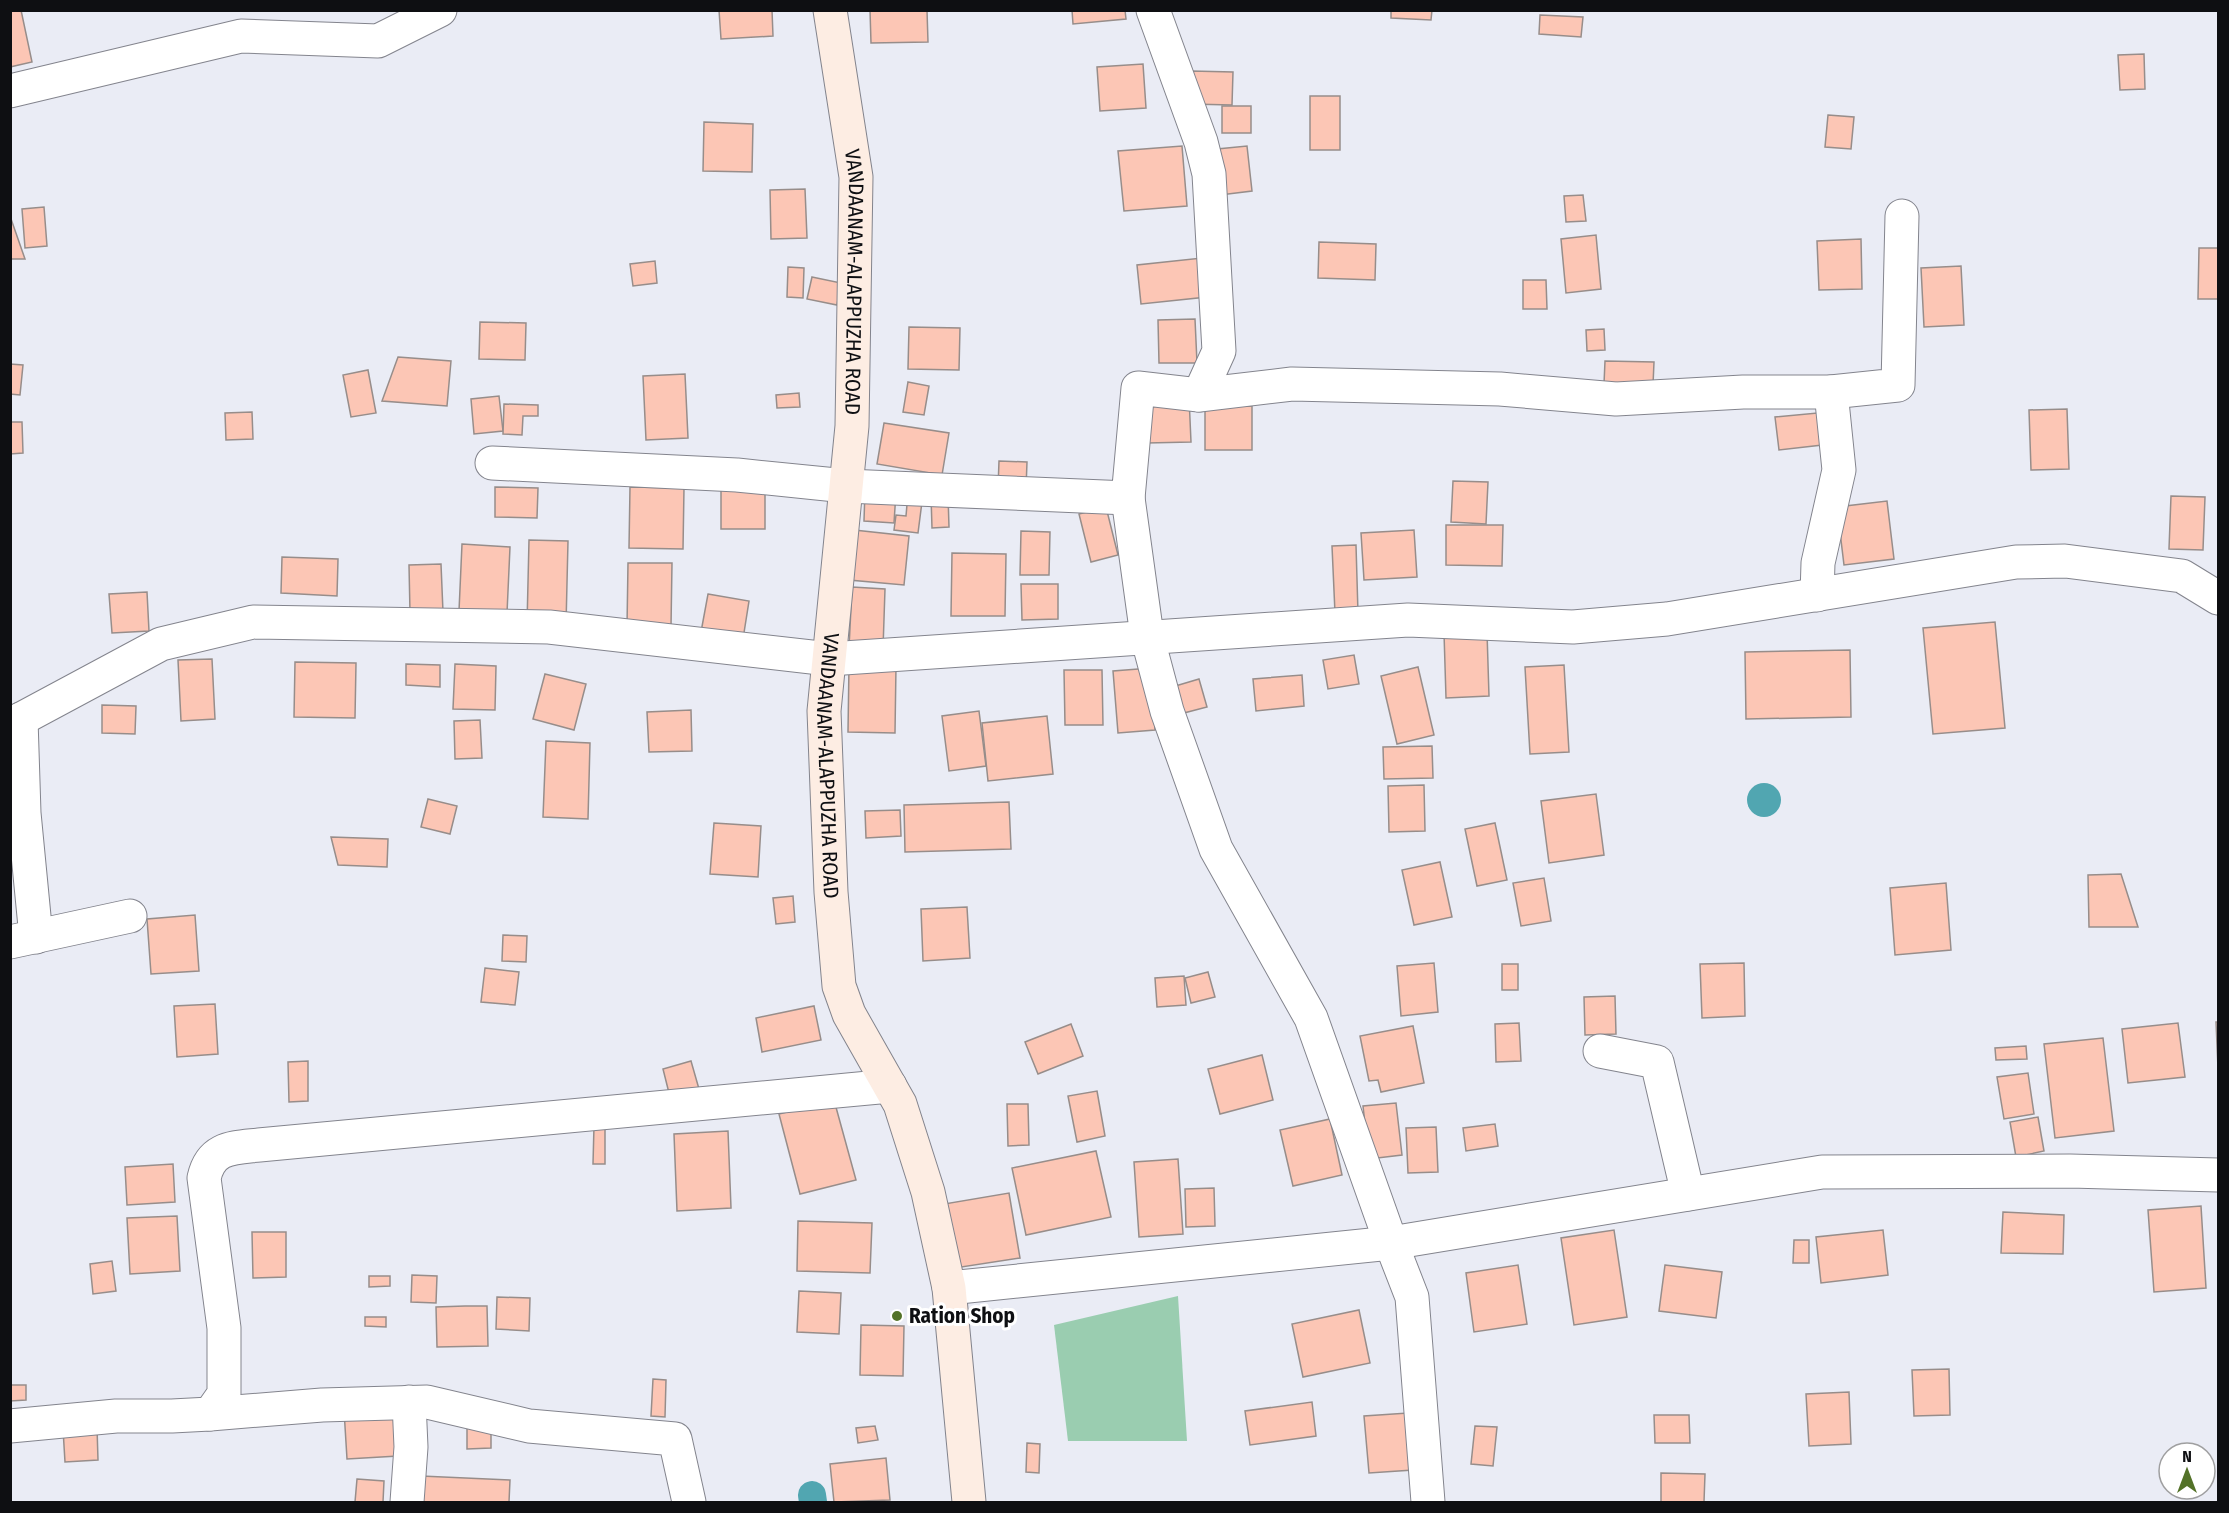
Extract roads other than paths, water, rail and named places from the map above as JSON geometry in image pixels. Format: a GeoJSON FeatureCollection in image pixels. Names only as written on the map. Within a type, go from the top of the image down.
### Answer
{"type":"FeatureCollection","features":[{"type":"Feature","properties":{"kind":"main road","name":"VANDAANAM-ALAPPUZHA ROAD"},"geometry":{"type":"LineString","coordinates":[[830,10],[856,177],[852,426],[824,711],[831,892],[839,986],[849,1014],[900,1104],[928,1192],[949,1288],[969,1503]]}},
{"type":"Feature","properties":{"kind":"street"},"geometry":{"type":"LineString","coordinates":[[10,91],[241,36],[378,41],[440,10]]}},
{"type":"Feature","properties":{"kind":"street"},"geometry":{"type":"LineString","coordinates":[[1153,10],[1201,142],[1209,174],[1219,351],[1199,396]]}},
{"type":"Feature","properties":{"kind":"street"},"geometry":{"type":"LineString","coordinates":[[1428,1503],[1412,1297],[1311,1018],[1216,849],[1167,711],[1147,636],[1128,498],[1138,388],[1199,396],[1292,384],[1500,389],[1616,399],[1743,392],[1831,392],[1898,386],[1902,216]]}},
{"type":"Feature","properties":{"kind":"street"},"geometry":{"type":"LineString","coordinates":[[1817,595],[1818,563],[1839,470],[1831,392]]}},
{"type":"Feature","properties":{"kind":"street"},"geometry":{"type":"LineString","coordinates":[[492,463],[737,475],[846,486],[1128,498]]}},
{"type":"Feature","properties":{"kind":"street"},"geometry":{"type":"LineString","coordinates":[[130,916],[23,940],[24,813],[16,722],[161,644],[253,622],[549,627],[829,659],[1408,620],[1573,627],[1667,619],[2016,562],[2065,561],[2182,576],[2218,598]]}},
{"type":"Feature","properties":{"kind":"street"},"geometry":{"type":"LineString","coordinates":[[1600,1051],[1657,1062],[1688,1194]]}},
{"type":"Feature","properties":{"kind":"street"},"geometry":{"type":"LineString","coordinates":[[210,1414],[224,1394],[224,1328],[204,1178],[207,1165],[218,1152],[271,1143],[890,1086]]}},
{"type":"Feature","properties":{"kind":"street"},"geometry":{"type":"LineString","coordinates":[[949,1288],[1391,1243],[1822,1172],[2070,1171],[2218,1174]]}},
{"type":"Feature","properties":{"kind":"street"},"geometry":{"type":"LineString","coordinates":[[407,1503],[411,1447],[409,1402]]}},
{"type":"Feature","properties":{"kind":"street"},"geometry":{"type":"LineString","coordinates":[[10,1426],[116,1416],[172,1416],[322,1405],[427,1402],[529,1426],[675,1439],[689,1503]]}},
{"type":"Feature","properties":{"kind":"water"},"geometry":{"type":"Polygon","coordinates":[[[1764,783],[1776,788],[1781,800],[1776,812],[1764,817],[1752,812],[1747,800],[1752,788],[1764,783]]]}},
{"type":"Feature","properties":{"kind":"waterway"},"geometry":{"type":"LineString","coordinates":[[812,1495],[813,1502]]}},
{"type":"Feature","properties":{"kind":"place","name":"Ration Shop"},"geometry":{"type":"Point","coordinates":[897,1316]}}]}
